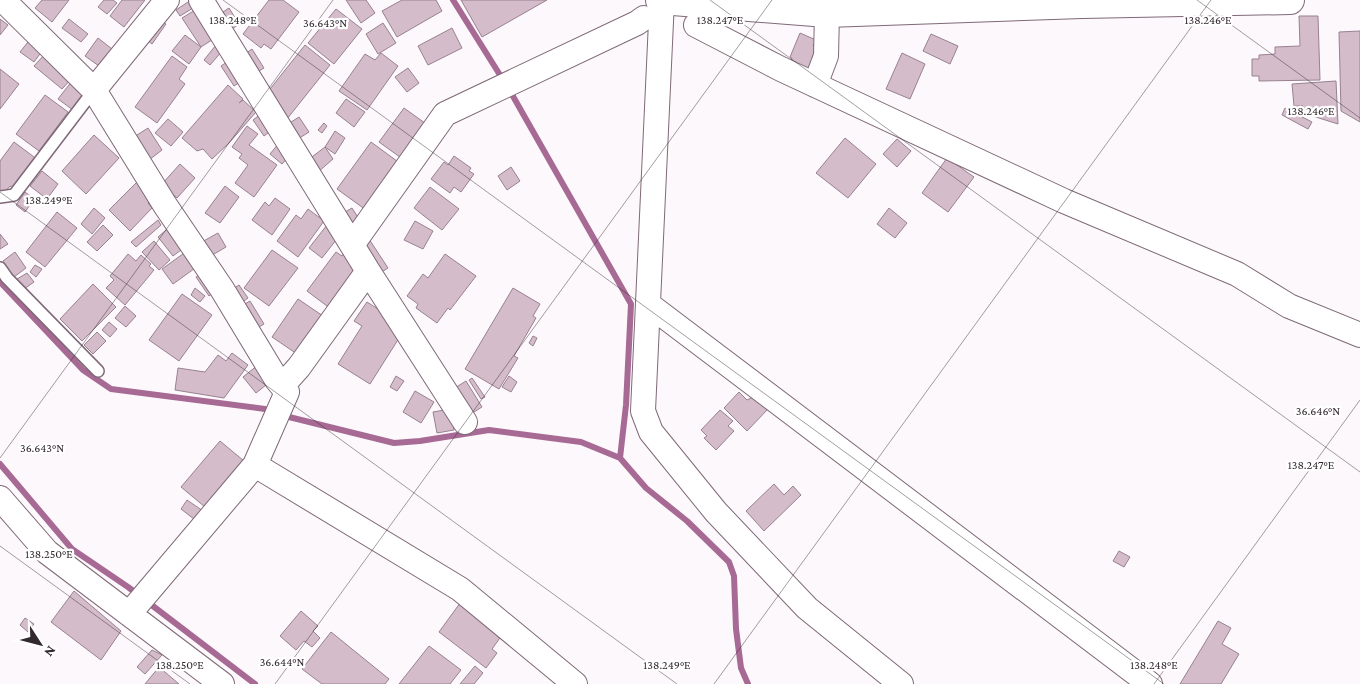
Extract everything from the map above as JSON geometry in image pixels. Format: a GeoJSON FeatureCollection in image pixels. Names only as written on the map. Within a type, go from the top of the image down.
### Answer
{"type":"FeatureCollection","features":[{"type":"Feature","properties":{"kind":"street"},"geometry":{"type":"LineString","coordinates":[[2,0],[94,90],[165,205],[222,289],[286,392],[255,465],[139,603]]}},
{"type":"Feature","properties":{"kind":"street"},"geometry":{"type":"LineString","coordinates":[[94,90],[167,0]]}},
{"type":"Feature","properties":{"kind":"street"},"geometry":{"type":"LineString","coordinates":[[201,0],[368,271],[465,422]]}},
{"type":"Feature","properties":{"kind":"street"},"geometry":{"type":"LineString","coordinates":[[352,245],[445,114],[637,23],[657,5],[827,13],[1082,2],[1290,0]]}},
{"type":"Feature","properties":{"kind":"street"},"geometry":{"type":"LineString","coordinates":[[657,5],[643,412],[651,432],[716,512],[807,608],[901,684]]}},
{"type":"Feature","properties":{"kind":"street"},"geometry":{"type":"LineString","coordinates":[[816,85],[826,56],[827,13]]}},
{"type":"Feature","properties":{"kind":"street"},"geometry":{"type":"LineString","coordinates":[[696,25],[754,56],[1064,201],[1237,274],[1289,306],[1360,335]]}},
{"type":"Feature","properties":{"kind":"street"},"geometry":{"type":"LineString","coordinates":[[282,386],[299,367],[368,271]]}},
{"type":"Feature","properties":{"kind":"street"},"geometry":{"type":"LineString","coordinates":[[648,304],[1150,684]]}},
{"type":"Feature","properties":{"kind":"street"},"geometry":{"type":"LineString","coordinates":[[255,465],[460,589],[575,684]]}},
{"type":"Feature","properties":{"kind":"street"},"geometry":{"type":"LineString","coordinates":[[0,498],[47,552],[139,603],[222,684]]}},
{"type":"Feature","properties":{"kind":"lane"},"geometry":{"type":"LineString","coordinates":[[0,197],[14,195],[94,90]]}},
{"type":"Feature","properties":{"kind":"lane"},"geometry":{"type":"LineString","coordinates":[[0,268],[6,278],[98,371]]}},
{"type":"Feature","properties":{"kind":"building"},"geometry":{"type":"Polygon","coordinates":[[[42,0],[69,0],[52,22],[35,8],[42,0]]]}},
{"type":"Feature","properties":{"kind":"building"},"geometry":{"type":"Polygon","coordinates":[[[104,0],[113,0],[117,3],[107,14],[98,7],[104,0]]]}},
{"type":"Feature","properties":{"kind":"building"},"geometry":{"type":"Polygon","coordinates":[[[122,0],[145,0],[124,27],[110,16],[122,0]]]}},
{"type":"Feature","properties":{"kind":"building"},"geometry":{"type":"Polygon","coordinates":[[[191,0],[198,5],[180,16],[176,10],[191,0]]]}},
{"type":"Feature","properties":{"kind":"building"},"geometry":{"type":"Polygon","coordinates":[[[269,0],[283,0],[299,12],[271,49],[264,44],[261,48],[243,34],[269,0]]]}},
{"type":"Feature","properties":{"kind":"building"},"geometry":{"type":"Polygon","coordinates":[[[346,0],[366,0],[375,13],[361,23],[346,0]]]}},
{"type":"Feature","properties":{"kind":"building"},"geometry":{"type":"Polygon","coordinates":[[[402,0],[436,0],[442,11],[397,37],[382,11],[402,0]]]}},
{"type":"Feature","properties":{"kind":"building"},"geometry":{"type":"Polygon","coordinates":[[[461,0],[547,0],[482,37],[461,0]]]}},
{"type":"Feature","properties":{"kind":"building"},"geometry":{"type":"Polygon","coordinates":[[[200,7],[218,36],[201,47],[182,18],[200,7]]]}},
{"type":"Feature","properties":{"kind":"building"},"geometry":{"type":"Polygon","coordinates":[[[229,8],[239,24],[228,32],[217,16],[229,8]]]}},
{"type":"Feature","properties":{"kind":"building"},"geometry":{"type":"Polygon","coordinates":[[[336,9],[362,29],[334,64],[308,43],[336,9]]]}},
{"type":"Feature","properties":{"kind":"building"},"geometry":{"type":"Polygon","coordinates":[[[1299,16],[1318,16],[1320,80],[1259,81],[1259,76],[1252,76],[1252,59],[1259,59],[1259,55],[1275,54],[1275,47],[1300,46],[1299,16]]]}},
{"type":"Feature","properties":{"kind":"building"},"geometry":{"type":"Polygon","coordinates":[[[155,17],[166,24],[152,44],[142,36],[155,17]]]}},
{"type":"Feature","properties":{"kind":"building"},"geometry":{"type":"Polygon","coordinates":[[[0,19],[8,25],[0,35],[0,19]]]}},
{"type":"Feature","properties":{"kind":"building"},"geometry":{"type":"Polygon","coordinates":[[[69,19],[88,34],[81,42],[62,28],[69,19]]]}},
{"type":"Feature","properties":{"kind":"building"},"geometry":{"type":"Polygon","coordinates":[[[383,23],[396,43],[378,54],[366,34],[383,23]]]}},
{"type":"Feature","properties":{"kind":"building"},"geometry":{"type":"Polygon","coordinates":[[[452,28],[462,48],[428,65],[418,46],[452,28]]]}},
{"type":"Feature","properties":{"kind":"building"},"geometry":{"type":"Polygon","coordinates":[[[1360,31],[1360,122],[1341,111],[1339,32],[1360,31]]]}},
{"type":"Feature","properties":{"kind":"building"},"geometry":{"type":"Polygon","coordinates":[[[800,33],[816,40],[813,46],[817,48],[812,57],[814,58],[810,70],[790,64],[792,58],[790,57],[800,33]]]}},
{"type":"Feature","properties":{"kind":"building"},"geometry":{"type":"Polygon","coordinates":[[[931,34],[958,46],[950,64],[923,51],[931,34]]]}},
{"type":"Feature","properties":{"kind":"building"},"geometry":{"type":"Polygon","coordinates":[[[185,35],[201,47],[189,64],[172,51],[185,35]]]}},
{"type":"Feature","properties":{"kind":"building"},"geometry":{"type":"Polygon","coordinates":[[[32,37],[45,47],[34,62],[20,52],[32,37]]]}},
{"type":"Feature","properties":{"kind":"building"},"geometry":{"type":"Polygon","coordinates":[[[98,38],[112,49],[99,66],[85,56],[98,38]]]}},
{"type":"Feature","properties":{"kind":"building"},"geometry":{"type":"Polygon","coordinates":[[[216,45],[223,50],[210,65],[204,60],[216,45]]]}},
{"type":"Feature","properties":{"kind":"building"},"geometry":{"type":"Polygon","coordinates":[[[305,45],[330,65],[287,119],[270,89],[305,45]]]}},
{"type":"Feature","properties":{"kind":"building"},"geometry":{"type":"Polygon","coordinates":[[[252,49],[264,68],[252,75],[241,57],[252,49]]]}},
{"type":"Feature","properties":{"kind":"building"},"geometry":{"type":"Polygon","coordinates":[[[381,53],[398,66],[367,110],[339,91],[365,54],[375,60],[381,53]]]}},
{"type":"Feature","properties":{"kind":"building"},"geometry":{"type":"Polygon","coordinates":[[[902,53],[925,64],[910,99],[886,89],[902,53]]]}},
{"type":"Feature","properties":{"kind":"building"},"geometry":{"type":"Polygon","coordinates":[[[45,54],[73,77],[62,89],[34,66],[45,54]]]}},
{"type":"Feature","properties":{"kind":"building"},"geometry":{"type":"Polygon","coordinates":[[[172,56],[187,67],[179,79],[185,84],[157,123],[135,107],[172,56]]]}},
{"type":"Feature","properties":{"kind":"building"},"geometry":{"type":"Polygon","coordinates":[[[233,58],[246,78],[234,86],[221,66],[233,58]]]}},
{"type":"Feature","properties":{"kind":"building"},"geometry":{"type":"Polygon","coordinates":[[[408,68],[419,83],[407,92],[395,77],[408,68]]]}},
{"type":"Feature","properties":{"kind":"building"},"geometry":{"type":"Polygon","coordinates":[[[0,69],[19,84],[0,109],[0,69]]]}},
{"type":"Feature","properties":{"kind":"building"},"geometry":{"type":"Polygon","coordinates":[[[72,81],[86,91],[73,110],[58,99],[72,81]]]}},
{"type":"Feature","properties":{"kind":"building"},"geometry":{"type":"Polygon","coordinates":[[[1336,81],[1338,124],[1303,113],[1303,106],[1294,106],[1292,84],[1336,81]]]}},
{"type":"Feature","properties":{"kind":"building"},"geometry":{"type":"Polygon","coordinates":[[[228,85],[243,99],[239,103],[243,100],[256,112],[212,159],[203,149],[197,151],[182,138],[228,85]]]}},
{"type":"Feature","properties":{"kind":"building"},"geometry":{"type":"Polygon","coordinates":[[[45,95],[68,112],[39,151],[16,134],[45,95]]]}},
{"type":"Feature","properties":{"kind":"building"},"geometry":{"type":"Polygon","coordinates":[[[346,99],[365,112],[354,127],[336,113],[346,99]]]}},
{"type":"Feature","properties":{"kind":"building"},"geometry":{"type":"Polygon","coordinates":[[[404,108],[429,126],[404,160],[379,142],[404,108]]]}},
{"type":"Feature","properties":{"kind":"building"},"geometry":{"type":"Polygon","coordinates":[[[1285,108],[1312,122],[1308,129],[1282,115],[1285,108]]]}},
{"type":"Feature","properties":{"kind":"building"},"geometry":{"type":"Polygon","coordinates":[[[265,111],[276,127],[264,136],[253,120],[265,111]]]}},
{"type":"Feature","properties":{"kind":"building"},"geometry":{"type":"Polygon","coordinates":[[[299,117],[309,132],[298,139],[288,124],[299,117]]]}},
{"type":"Feature","properties":{"kind":"building"},"geometry":{"type":"Polygon","coordinates":[[[168,119],[183,132],[171,146],[155,133],[168,119]]]}},
{"type":"Feature","properties":{"kind":"building"},"geometry":{"type":"Polygon","coordinates":[[[324,123],[327,126],[322,133],[318,130],[324,123]]]}},
{"type":"Feature","properties":{"kind":"building"},"geometry":{"type":"Polygon","coordinates":[[[247,126],[258,134],[249,145],[277,165],[254,197],[235,183],[248,165],[239,158],[242,154],[232,147],[247,126]]]}},
{"type":"Feature","properties":{"kind":"building"},"geometry":{"type":"Polygon","coordinates":[[[148,128],[162,150],[149,160],[134,137],[148,128]]]}},
{"type":"Feature","properties":{"kind":"building"},"geometry":{"type":"Polygon","coordinates":[[[335,131],[345,138],[335,154],[325,147],[335,131]]]}},
{"type":"Feature","properties":{"kind":"building"},"geometry":{"type":"Polygon","coordinates":[[[94,135],[119,158],[86,194],[62,171],[94,135]]]}},
{"type":"Feature","properties":{"kind":"building"},"geometry":{"type":"Polygon","coordinates":[[[845,138],[876,164],[848,198],[816,173],[845,138]]]}},
{"type":"Feature","properties":{"kind":"building"},"geometry":{"type":"Polygon","coordinates":[[[897,139],[911,151],[897,167],[883,154],[897,139]]]}},
{"type":"Feature","properties":{"kind":"building"},"geometry":{"type":"Polygon","coordinates":[[[14,142],[38,160],[15,189],[10,186],[4,193],[0,190],[0,161],[14,142]]]}},
{"type":"Feature","properties":{"kind":"building"},"geometry":{"type":"Polygon","coordinates":[[[371,142],[401,164],[366,210],[337,189],[371,142]]]}},
{"type":"Feature","properties":{"kind":"building"},"geometry":{"type":"Polygon","coordinates":[[[279,143],[291,154],[282,164],[270,154],[279,143]]]}},
{"type":"Feature","properties":{"kind":"building"},"geometry":{"type":"Polygon","coordinates":[[[325,147],[333,159],[318,172],[308,160],[325,147]]]}},
{"type":"Feature","properties":{"kind":"building"},"geometry":{"type":"Polygon","coordinates":[[[454,156],[471,168],[469,171],[474,174],[461,192],[454,187],[450,193],[431,179],[444,162],[448,165],[454,156]]]}},
{"type":"Feature","properties":{"kind":"building"},"geometry":{"type":"Polygon","coordinates":[[[947,158],[974,177],[948,212],[922,193],[947,158]]]}},
{"type":"Feature","properties":{"kind":"building"},"geometry":{"type":"Polygon","coordinates":[[[180,164],[195,178],[177,198],[162,184],[180,164]]]}},
{"type":"Feature","properties":{"kind":"building"},"geometry":{"type":"Polygon","coordinates":[[[511,167],[520,181],[507,190],[498,176],[511,167]]]}},
{"type":"Feature","properties":{"kind":"building"},"geometry":{"type":"Polygon","coordinates":[[[42,171],[58,184],[47,199],[30,186],[42,171]]]}},
{"type":"Feature","properties":{"kind":"building"},"geometry":{"type":"Polygon","coordinates":[[[137,182],[153,198],[148,203],[152,208],[130,231],[109,210],[137,182]]]}},
{"type":"Feature","properties":{"kind":"building"},"geometry":{"type":"Polygon","coordinates":[[[225,186],[239,197],[220,223],[205,213],[225,186]]]}},
{"type":"Feature","properties":{"kind":"building"},"geometry":{"type":"Polygon","coordinates":[[[430,187],[459,209],[442,230],[414,208],[430,187]]]}},
{"type":"Feature","properties":{"kind":"building"},"geometry":{"type":"Polygon","coordinates":[[[25,192],[34,199],[25,212],[16,205],[25,192]]]}},
{"type":"Feature","properties":{"kind":"building"},"geometry":{"type":"Polygon","coordinates":[[[275,198],[290,209],[272,235],[252,220],[265,202],[269,206],[275,198]]]}},
{"type":"Feature","properties":{"kind":"building"},"geometry":{"type":"Polygon","coordinates":[[[94,208],[105,218],[92,234],[81,224],[94,208]]]}},
{"type":"Feature","properties":{"kind":"building"},"geometry":{"type":"Polygon","coordinates":[[[352,208],[359,219],[347,227],[340,215],[352,208]]]}},
{"type":"Feature","properties":{"kind":"building"},"geometry":{"type":"Polygon","coordinates":[[[889,208],[907,223],[895,238],[877,224],[889,208]]]}},
{"type":"Feature","properties":{"kind":"building"},"geometry":{"type":"Polygon","coordinates":[[[308,209],[324,221],[298,257],[277,241],[296,215],[301,219],[308,209]]]}},
{"type":"Feature","properties":{"kind":"building"},"geometry":{"type":"Polygon","coordinates":[[[57,212],[77,228],[45,267],[26,252],[57,212]]]}},
{"type":"Feature","properties":{"kind":"building"},"geometry":{"type":"Polygon","coordinates":[[[158,220],[161,225],[136,247],[131,242],[158,220]]]}},
{"type":"Feature","properties":{"kind":"building"},"geometry":{"type":"Polygon","coordinates":[[[415,221],[433,231],[423,249],[404,240],[415,221]]]}},
{"type":"Feature","properties":{"kind":"building"},"geometry":{"type":"Polygon","coordinates":[[[173,224],[189,244],[173,256],[158,237],[173,224]]]}},
{"type":"Feature","properties":{"kind":"building"},"geometry":{"type":"Polygon","coordinates":[[[103,225],[113,235],[97,251],[87,242],[103,225]]]}},
{"type":"Feature","properties":{"kind":"building"},"geometry":{"type":"Polygon","coordinates":[[[327,225],[340,235],[322,258],[309,248],[327,225]]]}},
{"type":"Feature","properties":{"kind":"building"},"geometry":{"type":"Polygon","coordinates":[[[218,233],[226,247],[209,257],[200,243],[218,233]]]}},
{"type":"Feature","properties":{"kind":"building"},"geometry":{"type":"Polygon","coordinates":[[[0,234],[8,244],[0,249],[0,234]]]}},
{"type":"Feature","properties":{"kind":"building"},"geometry":{"type":"Polygon","coordinates":[[[369,239],[388,268],[377,275],[358,246],[369,239]]]}},
{"type":"Feature","properties":{"kind":"building"},"geometry":{"type":"Polygon","coordinates":[[[154,241],[170,260],[159,270],[142,252],[154,241]]]}},
{"type":"Feature","properties":{"kind":"building"},"geometry":{"type":"Polygon","coordinates":[[[348,247],[362,267],[331,309],[307,291],[336,252],[342,256],[348,247]]]}},
{"type":"Feature","properties":{"kind":"building"},"geometry":{"type":"Polygon","coordinates":[[[272,250],[298,268],[269,306],[244,288],[272,250]]]}},
{"type":"Feature","properties":{"kind":"building"},"geometry":{"type":"Polygon","coordinates":[[[187,251],[198,266],[173,284],[162,269],[187,251]]]}},
{"type":"Feature","properties":{"kind":"building"},"geometry":{"type":"Polygon","coordinates":[[[15,252],[26,268],[14,277],[3,261],[15,252]]]}},
{"type":"Feature","properties":{"kind":"building"},"geometry":{"type":"Polygon","coordinates":[[[128,254],[136,261],[141,255],[151,264],[149,266],[154,270],[125,305],[106,288],[114,280],[110,276],[128,254]]]}},
{"type":"Feature","properties":{"kind":"building"},"geometry":{"type":"Polygon","coordinates":[[[445,254],[476,276],[450,310],[448,308],[437,323],[416,308],[418,304],[407,296],[423,274],[428,278],[445,254]]]}},
{"type":"Feature","properties":{"kind":"building"},"geometry":{"type":"Polygon","coordinates":[[[35,265],[42,269],[36,277],[30,272],[35,265]]]}},
{"type":"Feature","properties":{"kind":"building"},"geometry":{"type":"Polygon","coordinates":[[[204,272],[216,291],[209,296],[196,277],[204,272]]]}},
{"type":"Feature","properties":{"kind":"building"},"geometry":{"type":"Polygon","coordinates":[[[27,273],[34,282],[24,289],[17,279],[27,273]]]}},
{"type":"Feature","properties":{"kind":"building"},"geometry":{"type":"Polygon","coordinates":[[[93,284],[116,307],[82,341],[60,319],[93,284]]]}},
{"type":"Feature","properties":{"kind":"building"},"geometry":{"type":"Polygon","coordinates":[[[239,285],[248,298],[237,306],[228,292],[239,285]]]}},
{"type":"Feature","properties":{"kind":"building"},"geometry":{"type":"Polygon","coordinates":[[[195,288],[205,296],[200,302],[191,295],[195,288]]]}},
{"type":"Feature","properties":{"kind":"building"},"geometry":{"type":"Polygon","coordinates":[[[513,288],[540,304],[533,316],[536,318],[514,356],[518,358],[499,389],[465,369],[513,288]]]}},
{"type":"Feature","properties":{"kind":"building"},"geometry":{"type":"Polygon","coordinates":[[[182,294],[212,315],[179,361],[149,340],[182,294]]]}},
{"type":"Feature","properties":{"kind":"building"},"geometry":{"type":"Polygon","coordinates":[[[298,299],[326,318],[300,356],[272,337],[298,299]]]}},
{"type":"Feature","properties":{"kind":"building"},"geometry":{"type":"Polygon","coordinates":[[[250,301],[264,324],[252,331],[238,308],[250,301]]]}},
{"type":"Feature","properties":{"kind":"building"},"geometry":{"type":"Polygon","coordinates":[[[367,302],[395,320],[390,328],[401,335],[370,384],[338,364],[362,326],[354,321],[367,302]]]}},
{"type":"Feature","properties":{"kind":"building"},"geometry":{"type":"Polygon","coordinates":[[[125,306],[136,316],[126,327],[115,318],[125,306]]]}},
{"type":"Feature","properties":{"kind":"building"},"geometry":{"type":"Polygon","coordinates":[[[109,322],[117,329],[110,337],[102,330],[109,322]]]}},
{"type":"Feature","properties":{"kind":"building"},"geometry":{"type":"Polygon","coordinates":[[[97,332],[106,341],[93,354],[84,345],[97,332]]]}},
{"type":"Feature","properties":{"kind":"building"},"geometry":{"type":"Polygon","coordinates":[[[533,336],[537,338],[533,346],[529,343],[533,336]]]}},
{"type":"Feature","properties":{"kind":"building"},"geometry":{"type":"Polygon","coordinates":[[[232,353],[248,365],[224,398],[175,390],[178,368],[205,372],[218,355],[226,361],[232,353]]]}},
{"type":"Feature","properties":{"kind":"building"},"geometry":{"type":"Polygon","coordinates":[[[258,365],[271,381],[256,393],[243,377],[258,365]]]}},
{"type":"Feature","properties":{"kind":"building"},"geometry":{"type":"Polygon","coordinates":[[[396,376],[404,381],[397,391],[390,387],[396,376]]]}},
{"type":"Feature","properties":{"kind":"building"},"geometry":{"type":"Polygon","coordinates":[[[509,376],[517,382],[511,392],[502,387],[509,376]]]}},
{"type":"Feature","properties":{"kind":"building"},"geometry":{"type":"Polygon","coordinates":[[[472,378],[485,397],[481,399],[469,380],[472,378]]]}},
{"type":"Feature","properties":{"kind":"building"},"geometry":{"type":"Polygon","coordinates":[[[466,381],[482,407],[466,417],[450,391],[466,381]]]}},
{"type":"Feature","properties":{"kind":"building"},"geometry":{"type":"Polygon","coordinates":[[[415,391],[434,402],[421,423],[403,412],[415,391]]]}},
{"type":"Feature","properties":{"kind":"building"},"geometry":{"type":"Polygon","coordinates":[[[739,392],[747,400],[755,396],[768,409],[747,431],[724,408],[739,392]]]}},
{"type":"Feature","properties":{"kind":"building"},"geometry":{"type":"Polygon","coordinates":[[[450,409],[454,430],[437,433],[433,412],[450,409]]]}},
{"type":"Feature","properties":{"kind":"building"},"geometry":{"type":"Polygon","coordinates":[[[720,410],[733,421],[728,426],[734,431],[716,450],[704,438],[707,436],[701,430],[720,410]]]}},
{"type":"Feature","properties":{"kind":"building"},"geometry":{"type":"Polygon","coordinates":[[[220,441],[244,461],[205,507],[181,487],[220,441]]]}},
{"type":"Feature","properties":{"kind":"building"},"geometry":{"type":"Polygon","coordinates":[[[774,484],[784,495],[793,486],[801,495],[764,531],[746,511],[774,484]]]}},
{"type":"Feature","properties":{"kind":"building"},"geometry":{"type":"Polygon","coordinates":[[[187,500],[206,513],[199,523],[181,509],[187,500]]]}},
{"type":"Feature","properties":{"kind":"building"},"geometry":{"type":"Polygon","coordinates":[[[1119,551],[1130,557],[1124,567],[1113,561],[1119,551]]]}},
{"type":"Feature","properties":{"kind":"building"},"geometry":{"type":"Polygon","coordinates":[[[74,591],[121,631],[101,660],[51,622],[74,591]]]}},
{"type":"Feature","properties":{"kind":"building"},"geometry":{"type":"Polygon","coordinates":[[[463,599],[505,631],[492,649],[497,653],[486,668],[439,632],[463,599]]]}},
{"type":"Feature","properties":{"kind":"building"},"geometry":{"type":"Polygon","coordinates":[[[301,611],[318,626],[313,631],[320,638],[312,647],[304,641],[296,650],[280,636],[301,611]]]}},
{"type":"Feature","properties":{"kind":"building"},"geometry":{"type":"Polygon","coordinates":[[[25,618],[34,624],[28,632],[20,625],[25,618]]]}},
{"type":"Feature","properties":{"kind":"building"},"geometry":{"type":"Polygon","coordinates":[[[1218,621],[1231,628],[1222,644],[1239,654],[1221,684],[1180,684],[1218,621]]]}},
{"type":"Feature","properties":{"kind":"building"},"geometry":{"type":"Polygon","coordinates":[[[331,632],[389,679],[385,684],[322,684],[302,669],[331,632]]]}},
{"type":"Feature","properties":{"kind":"building"},"geometry":{"type":"Polygon","coordinates":[[[429,646],[461,670],[450,684],[399,684],[429,646]]]}},
{"type":"Feature","properties":{"kind":"building"},"geometry":{"type":"Polygon","coordinates":[[[152,650],[162,655],[145,674],[137,667],[152,650]]]}},
{"type":"Feature","properties":{"kind":"building"},"geometry":{"type":"Polygon","coordinates":[[[475,666],[483,673],[474,684],[460,684],[475,666]]]}},
{"type":"Feature","properties":{"kind":"building"},"geometry":{"type":"Polygon","coordinates":[[[159,667],[179,684],[145,684],[159,667]]]}},
{"type":"Feature","properties":{"kind":"waterway"},"geometry":{"type":"LineString","coordinates":[[453,0],[500,75]]}},
{"type":"Feature","properties":{"kind":"waterway"},"geometry":{"type":"LineString","coordinates":[[510,91],[631,304],[626,405],[620,458],[646,488],[687,521],[729,562],[734,576],[736,629],[741,668],[748,684]]}},
{"type":"Feature","properties":{"kind":"waterway"},"geometry":{"type":"LineString","coordinates":[[0,282],[83,370],[111,389],[265,409]]}},
{"type":"Feature","properties":{"kind":"waterway"},"geometry":{"type":"LineString","coordinates":[[289,417],[394,443],[420,441],[489,430],[581,442],[620,458]]}},
{"type":"Feature","properties":{"kind":"waterway"},"geometry":{"type":"LineString","coordinates":[[0,464],[72,549],[128,587],[255,684]]}}]}
